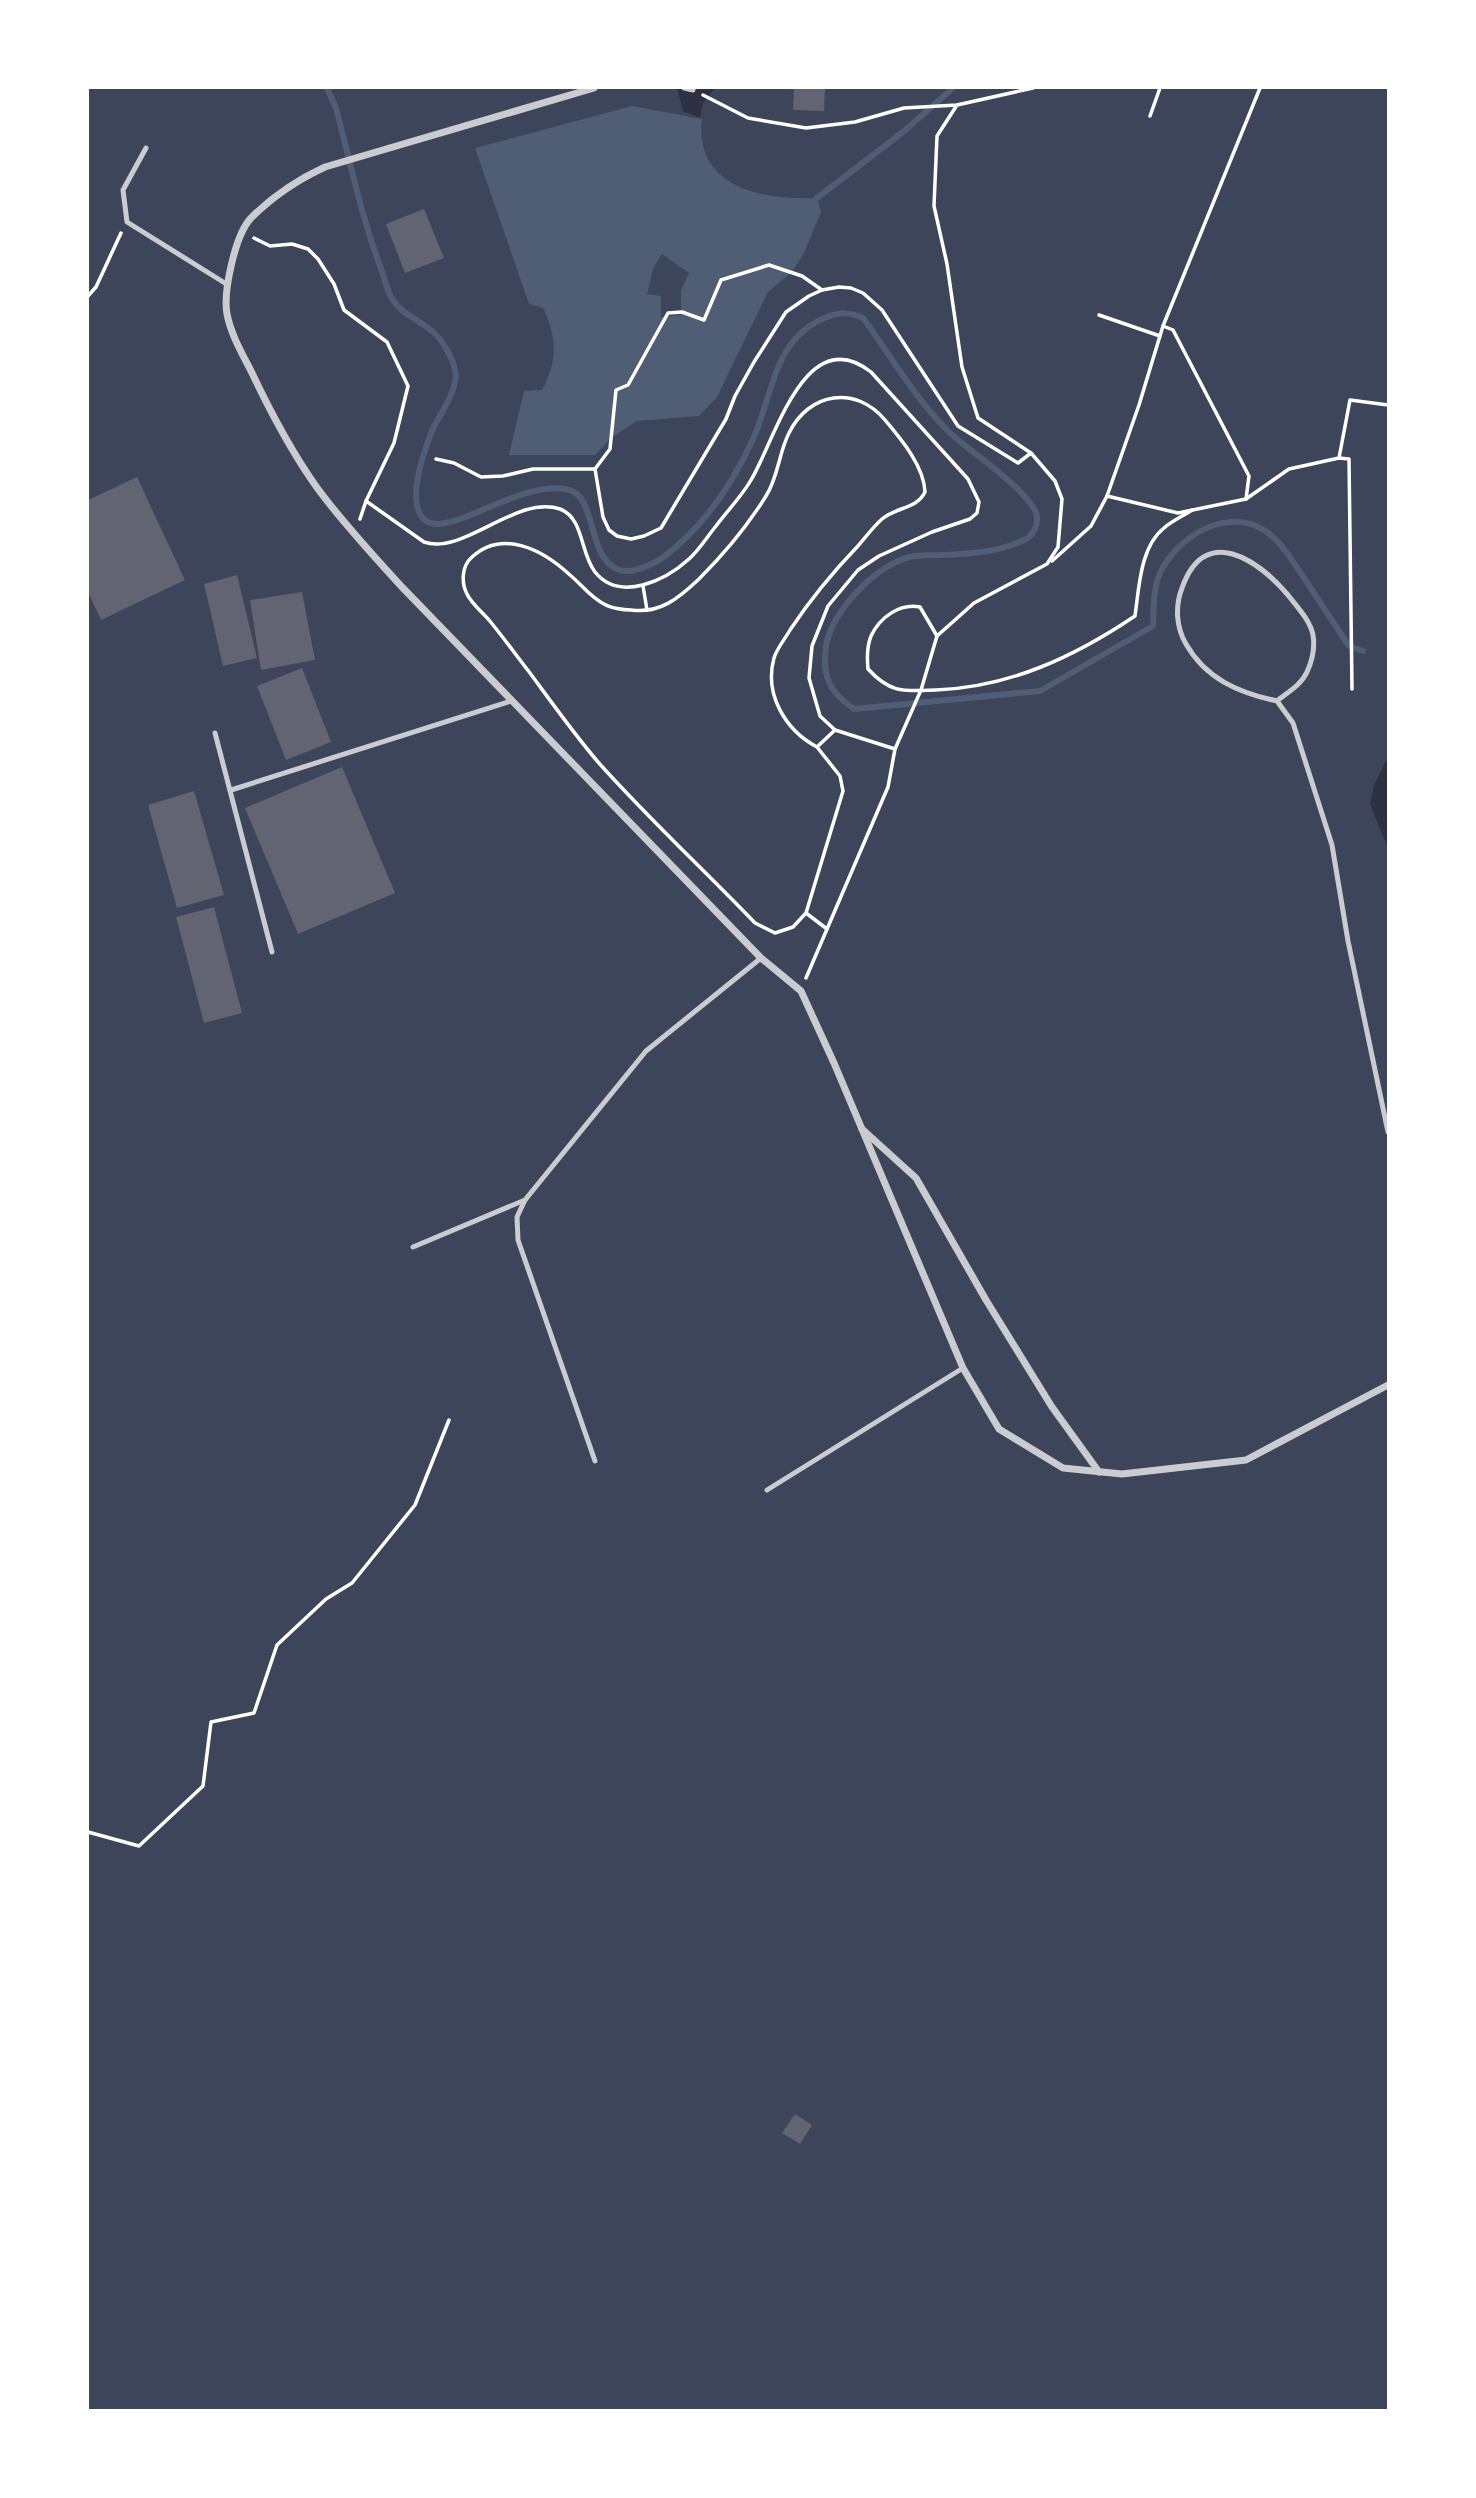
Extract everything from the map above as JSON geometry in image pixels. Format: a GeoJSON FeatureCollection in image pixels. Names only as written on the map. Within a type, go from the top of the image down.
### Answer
{"type":"FeatureCollection","features":[{"type":"Feature","properties":{"kind":"street"},"geometry":{"type":"LineString","coordinates":[[594,88],[326,167],[302,177],[250,219],[233,261],[226,313],[233,335],[273,417],[317,488],[370,551],[511,701],[761,958],[801,991],[963,1368],[999,1429],[1063,1468],[1122,1474],[1246,1460],[1388,1385]]}},
{"type":"Feature","properties":{"kind":"street"},"geometry":{"type":"LineString","coordinates":[[860,1127],[916,1178],[986,1300],[1052,1406],[1099,1472]]}},
{"type":"Feature","properties":{"kind":"lane"},"geometry":{"type":"LineString","coordinates":[[684,88],[693,90]]}},
{"type":"Feature","properties":{"kind":"lane"},"geometry":{"type":"LineString","coordinates":[[146,148],[123,190],[127,222],[228,285]]}},
{"type":"Feature","properties":{"kind":"lane"},"geometry":{"type":"LineString","coordinates":[[1277,701],[1302,681],[1309,670],[1313,654],[1313,634],[1304,614],[1282,588],[1254,562],[1229,553],[1215,553],[1200,559],[1184,582],[1178,600],[1177,614],[1181,637],[1201,666],[1212,676],[1254,696],[1277,701],[1293,723],[1332,845],[1348,941],[1388,1132]]}},
{"type":"Feature","properties":{"kind":"lane"},"geometry":{"type":"LineString","coordinates":[[231,790],[511,701]]}},
{"type":"Feature","properties":{"kind":"lane"},"geometry":{"type":"LineString","coordinates":[[215,733],[272,952]]}},
{"type":"Feature","properties":{"kind":"lane"},"geometry":{"type":"LineString","coordinates":[[595,1461],[518,1240],[517,1217],[525,1200],[646,1051],[761,958]]}},
{"type":"Feature","properties":{"kind":"lane"},"geometry":{"type":"LineString","coordinates":[[413,1247],[525,1200]]}},
{"type":"Feature","properties":{"kind":"lane"},"geometry":{"type":"LineString","coordinates":[[767,1490],[963,1368]]}},
{"type":"Feature","properties":{"kind":"path"},"geometry":{"type":"LineString","coordinates":[[693,90],[748,118],[806,128],[855,122],[904,108],[957,105],[1032,88]]}},
{"type":"Feature","properties":{"kind":"path"},"geometry":{"type":"LineString","coordinates":[[1150,116],[1160,88]]}},
{"type":"Feature","properties":{"kind":"path"},"geometry":{"type":"LineString","coordinates":[[801,991],[888,788],[895,749],[921,690],[936,636],[974,603],[1047,564],[1091,526],[1107,496],[1163,326],[1260,88]]}},
{"type":"Feature","properties":{"kind":"path"},"geometry":{"type":"LineString","coordinates":[[957,105],[937,136],[933,206],[947,264],[962,366],[978,418],[1031,453],[1055,481],[1062,499],[1058,547],[1047,564]]}},
{"type":"Feature","properties":{"kind":"path"},"geometry":{"type":"LineString","coordinates":[[88,296],[96,287],[127,222]]}},
{"type":"Feature","properties":{"kind":"path"},"geometry":{"type":"LineString","coordinates":[[243,232],[270,246],[292,244],[308,249],[334,284],[344,310],[387,342],[408,386],[394,443],[366,501],[424,542],[435,546],[447,544],[512,515],[557,508],[569,514],[578,529],[595,572],[608,582],[621,586],[643,586],[668,574],[690,558],[751,481],[795,391],[810,371],[831,360],[860,363],[968,479],[979,502],[977,513],[971,519],[921,537],[879,556],[858,570],[828,606],[812,646],[808,678],[820,716],[835,730],[895,749]]}},
{"type":"Feature","properties":{"kind":"path"},"geometry":{"type":"LineString","coordinates":[[822,290],[792,272],[769,265],[721,279],[704,320],[682,312],[668,313],[628,385],[616,390],[610,449],[595,469],[603,517],[609,530],[617,536],[631,539],[661,528],[726,419],[735,396],[767,340],[786,312],[822,290],[850,288],[863,293],[882,310],[958,426],[1018,463],[1031,453]]}},
{"type":"Feature","properties":{"kind":"path"},"geometry":{"type":"LineString","coordinates":[[1099,315],[1160,336]]}},
{"type":"Feature","properties":{"kind":"path"},"geometry":{"type":"LineString","coordinates":[[1163,326],[1173,330],[1249,476],[1246,499]]}},
{"type":"Feature","properties":{"kind":"path"},"geometry":{"type":"LineString","coordinates":[[844,396],[860,399],[876,409],[902,440],[922,477],[925,492],[916,504],[898,509],[883,519],[815,594],[775,654],[771,673],[777,704],[794,730],[805,741],[817,747],[840,776],[843,790],[806,914],[793,928],[775,933],[755,923],[598,761],[467,594],[465,565],[473,555],[489,546],[504,542],[527,547],[550,558],[605,605],[647,610],[677,600],[725,549],[768,494],[789,432],[801,416],[829,399],[844,396]]}},
{"type":"Feature","properties":{"kind":"path"},"geometry":{"type":"LineString","coordinates":[[1339,458],[1350,400],[1388,405]]}},
{"type":"Feature","properties":{"kind":"path"},"geometry":{"type":"LineString","coordinates":[[1107,496],[1178,513],[1246,499],[1289,469],[1339,458],[1349,459],[1352,689]]}},
{"type":"Feature","properties":{"kind":"path"},"geometry":{"type":"LineString","coordinates":[[436,459],[454,463],[481,477],[503,476],[533,469],[595,469]]}},
{"type":"Feature","properties":{"kind":"path"},"geometry":{"type":"LineString","coordinates":[[936,636],[920,607],[900,607],[884,620],[871,636],[867,670],[881,684],[895,689],[921,690],[964,689],[1032,672],[1113,631],[1135,616],[1145,559],[1154,540],[1163,528],[1192,510]]}},
{"type":"Feature","properties":{"kind":"path"},"geometry":{"type":"LineString","coordinates":[[643,586],[647,610]]}},
{"type":"Feature","properties":{"kind":"path"},"geometry":{"type":"LineString","coordinates":[[817,747],[835,730]]}},
{"type":"Feature","properties":{"kind":"path"},"geometry":{"type":"LineString","coordinates":[[806,914],[827,930]]}},
{"type":"Feature","properties":{"kind":"path"},"geometry":{"type":"LineString","coordinates":[[88,1832],[139,1846],[202,1786],[211,1722],[254,1713],[277,1645],[326,1599],[352,1583],[415,1505],[449,1420]]}},
{"type":"Feature","properties":{"kind":"shaded area"},"geometry":{"type":"Polygon","coordinates":[[[88,88],[677,88],[683,111],[700,118],[703,103],[715,88],[1388,88],[1388,761],[1385,762],[1374,786],[1370,804],[1388,848],[1388,2410],[88,2410],[88,88]]]}},
{"type":"Feature","properties":{"kind":"shaded area"},"geometry":{"type":"Polygon","coordinates":[[[632,106],[702,119],[702,142],[709,161],[720,175],[754,192],[817,198],[821,212],[804,253],[792,272],[768,292],[717,397],[699,416],[637,421],[611,438],[595,455],[509,455],[524,391],[542,390],[551,369],[553,339],[543,308],[529,304],[475,148],[632,106]],[[662,254],[653,269],[647,294],[661,296],[661,317],[681,315],[681,290],[689,273],[662,254]]]}},
{"type":"Feature","properties":{"kind":"building"},"geometry":{"type":"Polygon","coordinates":[[[794,88],[825,88],[824,111],[793,110],[794,88]]]}},
{"type":"Feature","properties":{"kind":"building"},"geometry":{"type":"Polygon","coordinates":[[[424,209],[444,258],[405,273],[386,224],[424,209]]]}},
{"type":"Feature","properties":{"kind":"building"},"geometry":{"type":"Polygon","coordinates":[[[137,477],[185,580],[101,620],[88,592],[88,500],[137,477]]]}},
{"type":"Feature","properties":{"kind":"building"},"geometry":{"type":"Polygon","coordinates":[[[237,575],[257,658],[223,666],[204,584],[237,575]]]}},
{"type":"Feature","properties":{"kind":"building"},"geometry":{"type":"Polygon","coordinates":[[[302,592],[315,660],[261,670],[250,600],[302,592]]]}},
{"type":"Feature","properties":{"kind":"building"},"geometry":{"type":"Polygon","coordinates":[[[302,668],[331,742],[286,760],[257,686],[302,668]]]}},
{"type":"Feature","properties":{"kind":"building"},"geometry":{"type":"Polygon","coordinates":[[[342,767],[395,893],[298,934],[245,808],[342,767]]]}},
{"type":"Feature","properties":{"kind":"building"},"geometry":{"type":"Polygon","coordinates":[[[194,791],[224,895],[177,908],[148,805],[194,791]]]}},
{"type":"Feature","properties":{"kind":"building"},"geometry":{"type":"Polygon","coordinates":[[[214,907],[242,1013],[204,1023],[176,917],[214,907]]]}},
{"type":"Feature","properties":{"kind":"building"},"geometry":{"type":"Polygon","coordinates":[[[795,2114],[812,2125],[800,2144],[782,2133],[795,2114]]]}},
{"type":"Feature","properties":{"kind":"waterway"},"geometry":{"type":"LineString","coordinates":[[327,88],[336,108],[361,208],[389,293],[400,308],[436,335],[447,349],[455,370],[452,393],[432,431],[418,479],[417,505],[428,522],[440,524],[455,521],[531,492],[551,488],[569,490],[578,495],[584,504],[596,542],[609,564],[625,571],[650,565],[665,556],[692,531],[727,487],[753,439],[785,353],[796,338],[809,326],[827,317],[849,314],[863,318],[932,414],[958,440],[1016,487],[1034,508],[1037,517],[1036,527],[1026,539],[996,550],[910,557],[883,569],[858,591],[837,618],[830,632],[825,657],[827,675],[833,690],[854,709],[1040,691],[1153,626],[1156,585],[1168,559],[1192,536],[1222,523],[1253,524],[1273,537],[1292,560],[1349,646],[1363,651]]}},
{"type":"Feature","properties":{"kind":"waterway"},"geometry":{"type":"LineString","coordinates":[[817,198],[903,132],[953,88]]}}]}
